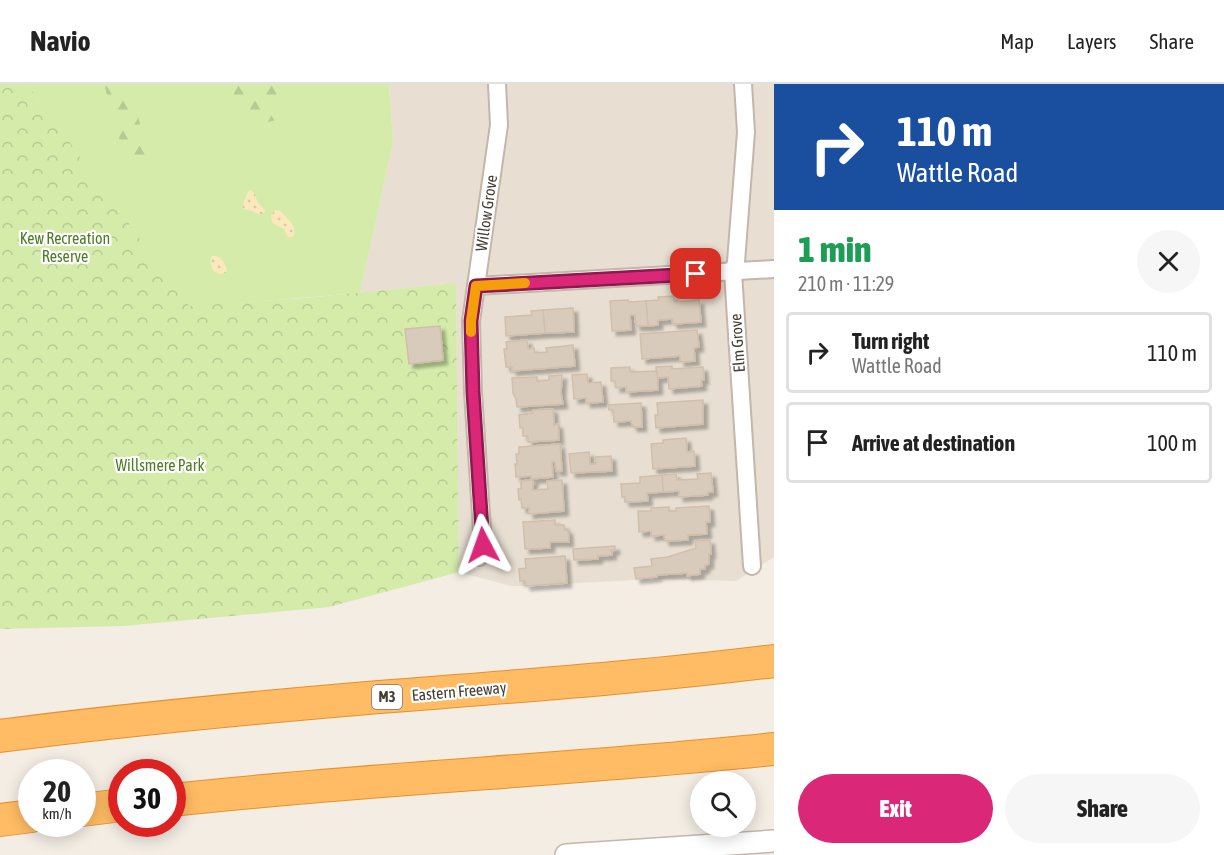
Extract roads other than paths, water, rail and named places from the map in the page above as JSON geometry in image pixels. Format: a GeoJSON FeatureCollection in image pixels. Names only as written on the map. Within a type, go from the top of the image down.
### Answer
{"type":"FeatureCollection","features":[{"type":"Feature","properties":{"kind":"highway","name":"Eastern Freeway"},"geometry":{"type":"LineString","coordinates":[[0,736],[343,700],[585,681],[774,661]]}},
{"type":"Feature","properties":{"kind":"highway"},"geometry":{"type":"LineString","coordinates":[[186,799],[774,750]]}},
{"type":"Feature","properties":{"kind":"highway"},"geometry":{"type":"LineString","coordinates":[[0,820],[18,818]]}},
{"type":"Feature","properties":{"kind":"street","name":"Willow Grove"},"geometry":{"type":"LineString","coordinates":[[478,557],[483,545],[473,392],[471,321],[500,125],[497,84]]}},
{"type":"Feature","properties":{"kind":"street","name":"Elm Grove"},"geometry":{"type":"LineString","coordinates":[[743,84],[746,132],[736,262],[733,272],[752,566]]}},
{"type":"Feature","properties":{"kind":"street"},"geometry":{"type":"LineString","coordinates":[[476,286],[774,269]]}},
{"type":"Feature","properties":{"kind":"street"},"geometry":{"type":"LineString","coordinates":[[566,855],[769,846]]}},
{"type":"Feature","properties":{"kind":"park label","name":"Kew Recreation Reserve"},"geometry":{"type":"Point","coordinates":[65,247]}},
{"type":"Feature","properties":{"kind":"park label","name":"Willsmere Park"},"geometry":{"type":"Point","coordinates":[160,465]}}]}
